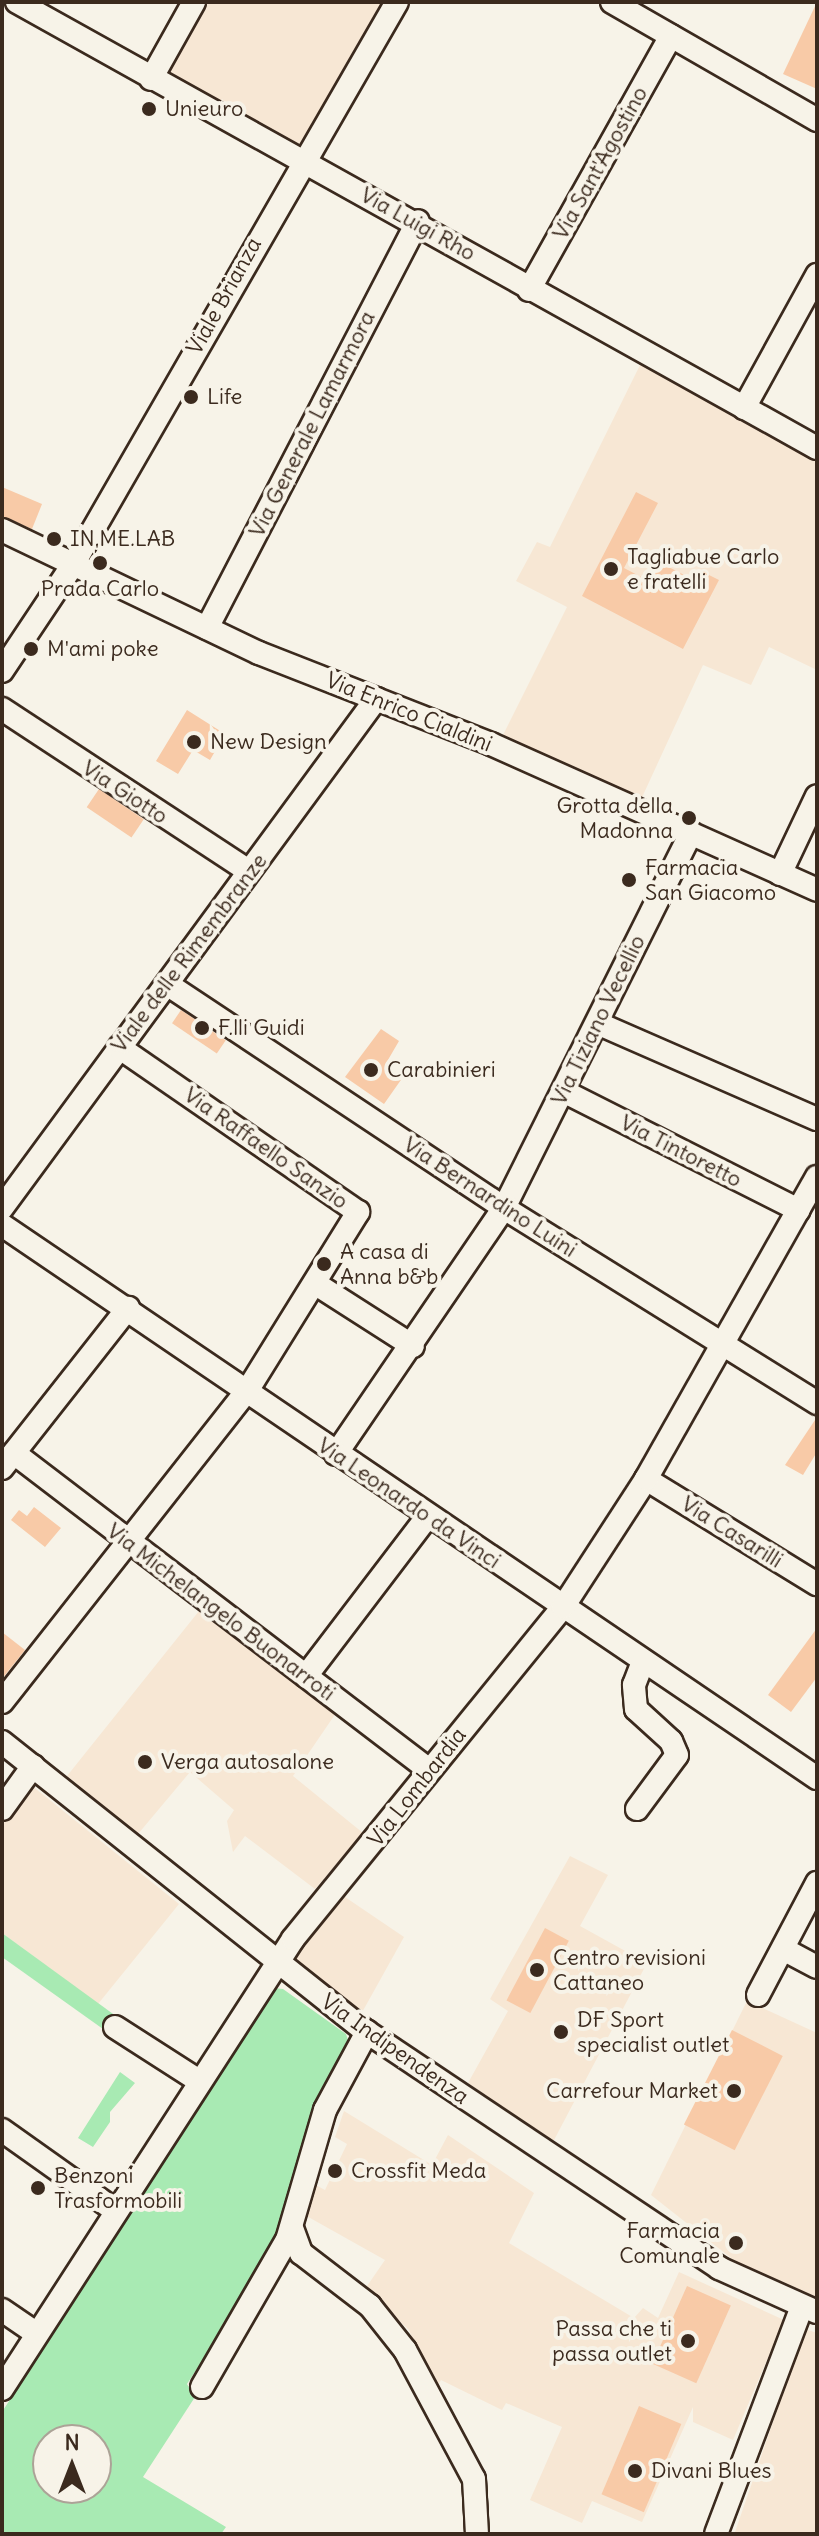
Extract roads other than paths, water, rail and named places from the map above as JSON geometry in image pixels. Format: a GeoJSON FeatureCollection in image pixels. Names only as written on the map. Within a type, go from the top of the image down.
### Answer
{"type":"FeatureCollection","features":[{"type":"Feature","properties":{"kind":"street","name":"Via Luigi Rho"},"geometry":{"type":"LineString","coordinates":[[17,2],[300,161],[418,221],[529,290],[817,448]]}},
{"type":"Feature","properties":{"kind":"street"},"geometry":{"type":"LineString","coordinates":[[151,79],[194,2]]}},
{"type":"Feature","properties":{"kind":"street","name":"Viale Brianza"},"geometry":{"type":"LineString","coordinates":[[2,671],[74,563],[300,161],[397,2]]}},
{"type":"Feature","properties":{"kind":"street"},"geometry":{"type":"LineString","coordinates":[[612,2],[817,120]]}},
{"type":"Feature","properties":{"kind":"street","name":"Via Sant'Agostino"},"geometry":{"type":"LineString","coordinates":[[529,290],[671,36]]}},
{"type":"Feature","properties":{"kind":"street","name":"Via Generale Lamarmora"},"geometry":{"type":"LineString","coordinates":[[207,628],[418,221]]}},
{"type":"Feature","properties":{"kind":"street"},"geometry":{"type":"LineString","coordinates":[[744,408],[817,275]]}},
{"type":"Feature","properties":{"kind":"street","name":"Via Enrico Cialdini"},"geometry":{"type":"LineString","coordinates":[[2,530],[207,628],[691,833],[817,890]]}},
{"type":"Feature","properties":{"kind":"street","name":"Viale delle Rimembranze"},"geometry":{"type":"LineString","coordinates":[[2,1208],[376,699]]}},
{"type":"Feature","properties":{"kind":"street","name":"Via Giotto"},"geometry":{"type":"LineString","coordinates":[[2,709],[249,871]]}},
{"type":"Feature","properties":{"kind":"street"},"geometry":{"type":"LineString","coordinates":[[780,874],[817,796]]}},
{"type":"Feature","properties":{"kind":"street","name":"Via Tiziano Vecellio"},"geometry":{"type":"LineString","coordinates":[[336,1454],[413,1346],[504,1208],[691,833]]}},
{"type":"Feature","properties":{"kind":"street","name":"Via Bernardino Luini"},"geometry":{"type":"LineString","coordinates":[[167,984],[504,1208],[817,1403]]}},
{"type":"Feature","properties":{"kind":"street"},"geometry":{"type":"LineString","coordinates":[[597,1023],[817,1119]]}},
{"type":"Feature","properties":{"kind":"street","name":"Via Raffaello Sanzio"},"geometry":{"type":"LineString","coordinates":[[2,1702],[130,1545],[247,1391],[358,1212],[119,1047]]}},
{"type":"Feature","properties":{"kind":"street","name":"Via Tintoretto"},"geometry":{"type":"LineString","coordinates":[[563,1091],[799,1210]]}},
{"type":"Feature","properties":{"kind":"street","name":"Via Lombardia"},"geometry":{"type":"LineString","coordinates":[[2,2389],[276,1963],[563,1607],[646,1479],[817,1177]]}},
{"type":"Feature","properties":{"kind":"street","name":"Via Leonardo da Vinci"},"geometry":{"type":"LineString","coordinates":[[2,1225],[817,1778]]}},
{"type":"Feature","properties":{"kind":"street"},"geometry":{"type":"LineString","coordinates":[[316,1284],[413,1346]]}},
{"type":"Feature","properties":{"kind":"street"},"geometry":{"type":"LineString","coordinates":[[8,1460],[128,1308]]}},
{"type":"Feature","properties":{"kind":"street","name":"Via Michelangelo Buonarroti"},"geometry":{"type":"LineString","coordinates":[[8,1460],[130,1545],[429,1770]]}},
{"type":"Feature","properties":{"kind":"street","name":"Via Casarilli"},"geometry":{"type":"LineString","coordinates":[[646,1479],[817,1584]]}},
{"type":"Feature","properties":{"kind":"street"},"geometry":{"type":"LineString","coordinates":[[306,1676],[428,1516]]}},
{"type":"Feature","properties":{"kind":"street"},"geometry":{"type":"LineString","coordinates":[[637,1809],[677,1755],[671,1741],[636,1709],[634,1685],[643,1661]]}},
{"type":"Feature","properties":{"kind":"street","name":"Via Indipendenza"},"geometry":{"type":"LineString","coordinates":[[2,1742],[276,1963],[367,2032],[719,2268],[809,2310]]}},
{"type":"Feature","properties":{"kind":"street"},"geometry":{"type":"LineString","coordinates":[[2,1809],[33,1766]]}},
{"type":"Feature","properties":{"kind":"street"},"geometry":{"type":"LineString","coordinates":[[758,1995],[817,1883]]}},
{"type":"Feature","properties":{"kind":"street"},"geometry":{"type":"LineString","coordinates":[[783,1949],[817,1967]]}},
{"type":"Feature","properties":{"kind":"street"},"geometry":{"type":"LineString","coordinates":[[115,2027],[199,2081]]}},
{"type":"Feature","properties":{"kind":"street"},"geometry":{"type":"LineString","coordinates":[[202,2387],[292,2228],[325,2110],[367,2032]]}},
{"type":"Feature","properties":{"kind":"street"},"geometry":{"type":"LineString","coordinates":[[2,2130],[116,2211]]}},
{"type":"Feature","properties":{"kind":"street"},"geometry":{"type":"LineString","coordinates":[[292,2228],[301,2253],[370,2306],[398,2338],[474,2479],[477,2534]]}},
{"type":"Feature","properties":{"kind":"street"},"geometry":{"type":"LineString","coordinates":[[2,2310],[37,2334]]}},
{"type":"Feature","properties":{"kind":"street"},"geometry":{"type":"LineString","coordinates":[[716,2534],[809,2310]]}},
{"type":"Feature","properties":{"kind":"place","name":"Unieuro"},"geometry":{"type":"Point","coordinates":[149,109]}},
{"type":"Feature","properties":{"kind":"place","name":"Life"},"geometry":{"type":"Point","coordinates":[191,397]}},
{"type":"Feature","properties":{"kind":"place","name":"IN.ME.LAB"},"geometry":{"type":"Point","coordinates":[54,539]}},
{"type":"Feature","properties":{"kind":"place","name":"Prada Carlo"},"geometry":{"type":"Point","coordinates":[100,563]}},
{"type":"Feature","properties":{"kind":"place","name":"Tagliabue Carlo e fratelli"},"geometry":{"type":"Point","coordinates":[611,569]}},
{"type":"Feature","properties":{"kind":"place","name":"M'ami poke"},"geometry":{"type":"Point","coordinates":[31,649]}},
{"type":"Feature","properties":{"kind":"place","name":"New Design"},"geometry":{"type":"Point","coordinates":[194,742]}},
{"type":"Feature","properties":{"kind":"place","name":"Grotta della Madonna"},"geometry":{"type":"Point","coordinates":[689,818]}},
{"type":"Feature","properties":{"kind":"place","name":"Farmacia San Giacomo"},"geometry":{"type":"Point","coordinates":[629,880]}},
{"type":"Feature","properties":{"kind":"place","name":"F.lli Guidi"},"geometry":{"type":"Point","coordinates":[202,1028]}},
{"type":"Feature","properties":{"kind":"place","name":"Carabinieri"},"geometry":{"type":"Point","coordinates":[371,1070]}},
{"type":"Feature","properties":{"kind":"place","name":"A casa di Anna b&b"},"geometry":{"type":"Point","coordinates":[324,1264]}},
{"type":"Feature","properties":{"kind":"place","name":"Verga autosalone"},"geometry":{"type":"Point","coordinates":[145,1762]}},
{"type":"Feature","properties":{"kind":"place","name":"Centro revisioni Cattaneo"},"geometry":{"type":"Point","coordinates":[537,1970]}},
{"type":"Feature","properties":{"kind":"place","name":"DF Sport specialist outlet"},"geometry":{"type":"Point","coordinates":[561,2032]}},
{"type":"Feature","properties":{"kind":"place","name":"Carrefour Market"},"geometry":{"type":"Point","coordinates":[734,2091]}},
{"type":"Feature","properties":{"kind":"place","name":"Crossfit Meda"},"geometry":{"type":"Point","coordinates":[335,2171]}},
{"type":"Feature","properties":{"kind":"place","name":"Benzoni Trasformobili"},"geometry":{"type":"Point","coordinates":[38,2188]}},
{"type":"Feature","properties":{"kind":"place","name":"Farmacia Comunale"},"geometry":{"type":"Point","coordinates":[736,2243]}},
{"type":"Feature","properties":{"kind":"place","name":"Passa che ti passa outlet"},"geometry":{"type":"Point","coordinates":[688,2341]}},
{"type":"Feature","properties":{"kind":"place","name":"Divani Blues"},"geometry":{"type":"Point","coordinates":[635,2471]}}]}
